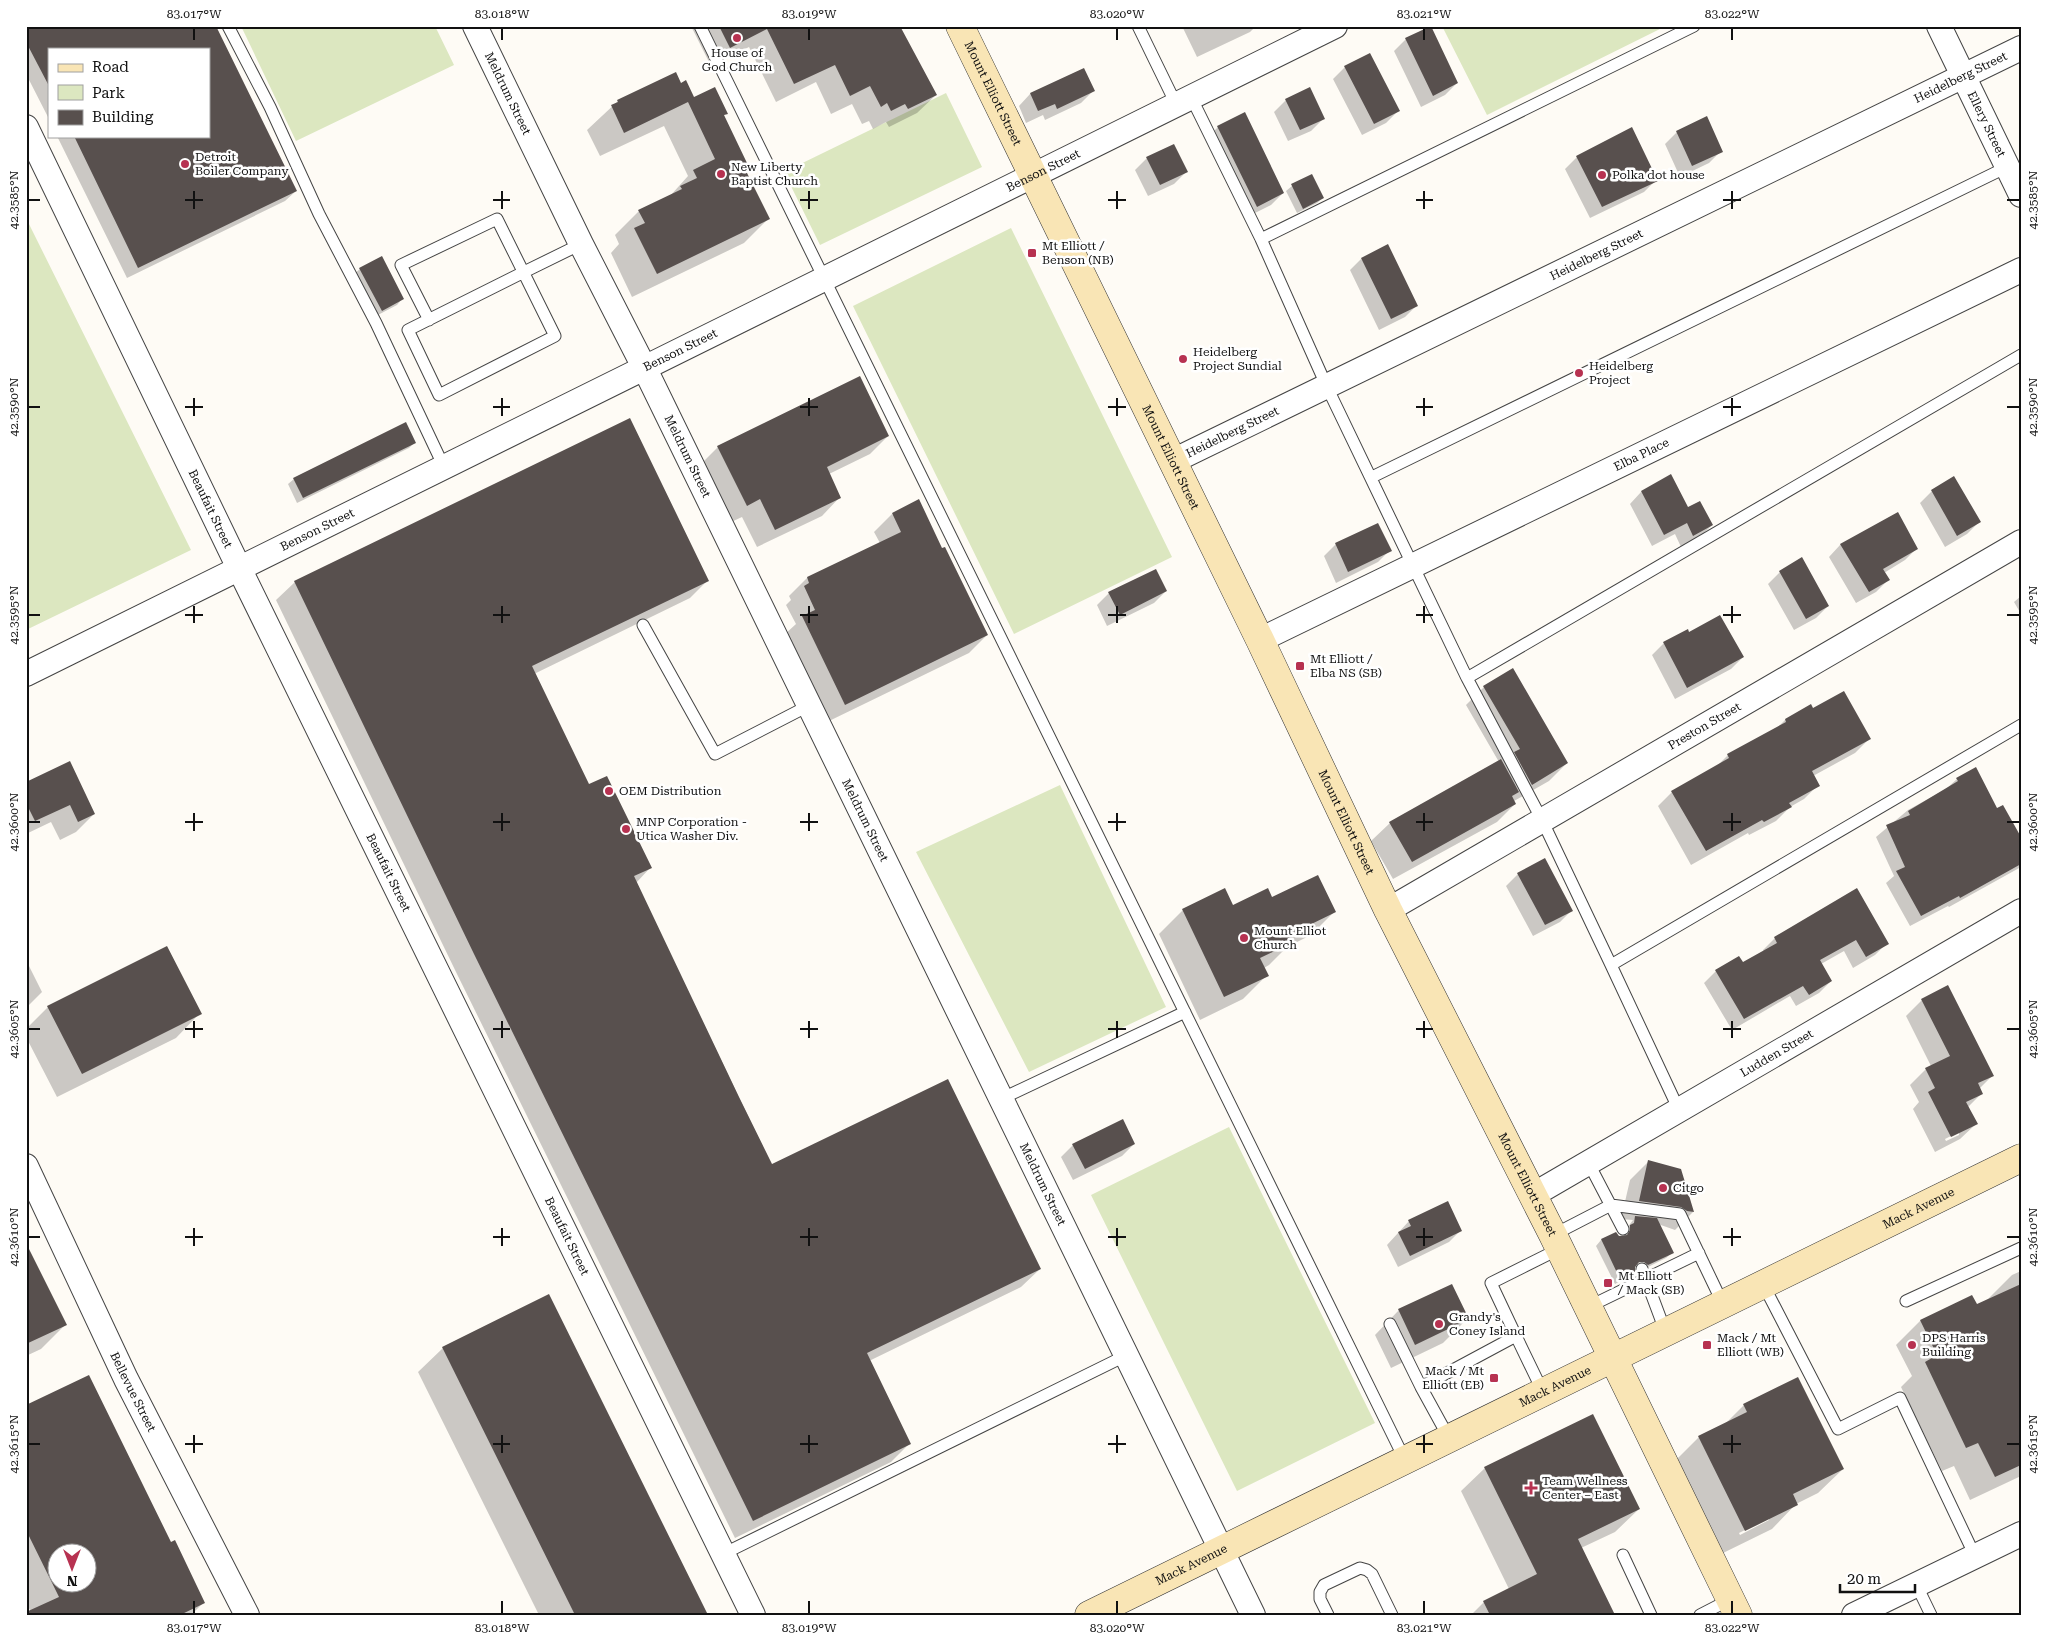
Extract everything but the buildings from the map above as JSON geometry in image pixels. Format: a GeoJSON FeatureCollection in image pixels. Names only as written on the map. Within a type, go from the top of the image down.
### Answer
{"type":"FeatureCollection","features":[{"type":"Feature","properties":{"kind":"main road","name":"Mount Elliott Street"},"geometry":{"type":"LineString","coordinates":[[960,26],[1260,640],[1388,910],[1533,1195],[1735,1607]]}},
{"type":"Feature","properties":{"kind":"main road","name":"Mack Avenue"},"geometry":{"type":"LineString","coordinates":[[1089,1615],[2021,1158]]}},
{"type":"Feature","properties":{"kind":"street","name":"Meldrum Street"},"geometry":{"type":"LineString","coordinates":[[475,26],[581,244],[646,369],[1003,1098],[1253,1615]]}},
{"type":"Feature","properties":{"kind":"street","name":"Benson Street"},"geometry":{"type":"LineString","coordinates":[[26,674],[646,369],[1335,26]]}},
{"type":"Feature","properties":{"kind":"street","name":"Ellery Street"},"geometry":{"type":"LineString","coordinates":[[1939,26],[2021,194]]}},
{"type":"Feature","properties":{"kind":"street","name":"Heidelberg Street"},"geometry":{"type":"LineString","coordinates":[[1173,461],[2021,48]]}},
{"type":"Feature","properties":{"kind":"street","name":"Beaufait Street"},"geometry":{"type":"LineString","coordinates":[[26,127],[239,568],[753,1615]]}},
{"type":"Feature","properties":{"kind":"street","name":"Elba Place"},"geometry":{"type":"LineString","coordinates":[[1260,640],[2021,270]]}},
{"type":"Feature","properties":{"kind":"street","name":"Preston Street"},"geometry":{"type":"LineString","coordinates":[[1388,910],[2021,542]]}},
{"type":"Feature","properties":{"kind":"street","name":"Ludden Street"},"geometry":{"type":"LineString","coordinates":[[1533,1195],[2021,911]]}},
{"type":"Feature","properties":{"kind":"street","name":"Bellevue Street"},"geometry":{"type":"LineString","coordinates":[[26,1166],[126,1379],[247,1615]]}},
{"type":"Feature","properties":{"kind":"street"},"geometry":{"type":"LineString","coordinates":[[1854,1615],[2021,1534]]}},
{"type":"Feature","properties":{"kind":"lane"},"geometry":{"type":"LineString","coordinates":[[228,26],[270,107],[319,214],[376,324],[444,467]]}},
{"type":"Feature","properties":{"kind":"lane"},"geometry":{"type":"LineString","coordinates":[[700,26],[1405,1460]]}},
{"type":"Feature","properties":{"kind":"lane"},"geometry":{"type":"LineString","coordinates":[[1138,26],[1184,100],[1261,239],[1327,386],[1468,678],[1542,820],[1678,1110]]}},
{"type":"Feature","properties":{"kind":"lane"},"geometry":{"type":"LineString","coordinates":[[1261,239],[1694,26]]}},
{"type":"Feature","properties":{"kind":"lane"},"geometry":{"type":"LineString","coordinates":[[1372,477],[2007,167]]}},
{"type":"Feature","properties":{"kind":"lane"},"geometry":{"type":"LineString","coordinates":[[429,320],[401,265],[497,219],[524,272],[555,336],[439,395],[408,330],[429,320],[524,272],[581,244]]}},
{"type":"Feature","properties":{"kind":"lane"},"geometry":{"type":"LineString","coordinates":[[1468,678],[2021,355]]}},
{"type":"Feature","properties":{"kind":"lane"},"geometry":{"type":"LineString","coordinates":[[643,625],[715,754],[810,706]]}},
{"type":"Feature","properties":{"kind":"lane"},"geometry":{"type":"LineString","coordinates":[[1611,965],[2021,725]]}},
{"type":"Feature","properties":{"kind":"lane"},"geometry":{"type":"LineString","coordinates":[[1003,1098],[1185,1012]]}},
{"type":"Feature","properties":{"kind":"lane"},"geometry":{"type":"LineString","coordinates":[[1588,1162],[1623,1228]]}},
{"type":"Feature","properties":{"kind":"lane"},"geometry":{"type":"LineString","coordinates":[[1543,1392],[1490,1283],[1612,1205],[1680,1214],[1723,1304]]}},
{"type":"Feature","properties":{"kind":"lane"},"geometry":{"type":"LineString","coordinates":[[1906,1301],[2021,1248]]}},
{"type":"Feature","properties":{"kind":"lane"},"geometry":{"type":"LineString","coordinates":[[1588,1306],[1644,1274],[1699,1253]]}},
{"type":"Feature","properties":{"kind":"lane"},"geometry":{"type":"LineString","coordinates":[[1644,1274],[1666,1333]]}},
{"type":"Feature","properties":{"kind":"lane"},"geometry":{"type":"LineString","coordinates":[[1763,1284],[1838,1429],[1900,1398],[1975,1556]]}},
{"type":"Feature","properties":{"kind":"lane"},"geometry":{"type":"LineString","coordinates":[[1390,1324],[1449,1438]]}},
{"type":"Feature","properties":{"kind":"lane"},"geometry":{"type":"LineString","coordinates":[[1421,1387],[1516,1336]]}},
{"type":"Feature","properties":{"kind":"lane"},"geometry":{"type":"LineString","coordinates":[[723,1554],[1127,1356]]}},
{"type":"Feature","properties":{"kind":"lane"},"geometry":{"type":"LineString","coordinates":[[1623,1555],[1651,1615]]}},
{"type":"Feature","properties":{"kind":"lane"},"geometry":{"type":"LineString","coordinates":[[1328,1615],[1320,1598],[1320,1592],[1324,1585],[1360,1568],[1372,1574],[1392,1615]]}},
{"type":"Feature","properties":{"kind":"lane"},"geometry":{"type":"LineString","coordinates":[[1916,1584],[1930,1615]]}},
{"type":"Feature","properties":{"kind":"lane"},"geometry":{"type":"LineString","coordinates":[[1700,1615],[1735,1607]]}},
{"type":"Feature","properties":{"kind":"green space"},"geometry":{"type":"Polygon","coordinates":[[[241,26],[435,26],[454,65],[296,141],[241,26]]]}},
{"type":"Feature","properties":{"kind":"green space"},"geometry":{"type":"Polygon","coordinates":[[[1442,26],[1666,26],[1487,115],[1442,26]]]}},
{"type":"Feature","properties":{"kind":"green space"},"geometry":{"type":"Polygon","coordinates":[[[946,93],[982,167],[820,245],[784,172],[946,93]]]}},
{"type":"Feature","properties":{"kind":"green space"},"geometry":{"type":"Polygon","coordinates":[[[26,218],[191,550],[26,630],[26,218]]]}},
{"type":"Feature","properties":{"kind":"green space"},"geometry":{"type":"Polygon","coordinates":[[[1011,228],[1172,557],[1014,634],[853,306],[1011,228]]]}},
{"type":"Feature","properties":{"kind":"green space"},"geometry":{"type":"Polygon","coordinates":[[[1060,785],[1166,1007],[1029,1072],[916,852],[1060,785]]]}},
{"type":"Feature","properties":{"kind":"green space"},"geometry":{"type":"Polygon","coordinates":[[[1229,1127],[1375,1423],[1237,1491],[1091,1195],[1229,1127]]]}},
{"type":"Feature","properties":{"kind":"place","name":"House of God Church"},"geometry":{"type":"Point","coordinates":[737,38]}},
{"type":"Feature","properties":{"kind":"place","name":"Detroit Boiler Company"},"geometry":{"type":"Point","coordinates":[185,164]}},
{"type":"Feature","properties":{"kind":"place","name":"New Liberty Baptist Church"},"geometry":{"type":"Point","coordinates":[721,174]}},
{"type":"Feature","properties":{"kind":"place","name":"Polka dot house"},"geometry":{"type":"Point","coordinates":[1602,175]}},
{"type":"Feature","properties":{"kind":"place","name":"Mt Elliott / Benson (NB)"},"geometry":{"type":"Point","coordinates":[1032,253]}},
{"type":"Feature","properties":{"kind":"place","name":"Heidelberg Project Sundial"},"geometry":{"type":"Point","coordinates":[1183,359]}},
{"type":"Feature","properties":{"kind":"place","name":"Heidelberg Project"},"geometry":{"type":"Point","coordinates":[1579,373]}},
{"type":"Feature","properties":{"kind":"place","name":"Mt Elliott / Elba NS (SB)"},"geometry":{"type":"Point","coordinates":[1300,666]}},
{"type":"Feature","properties":{"kind":"place","name":"OEM Distribution"},"geometry":{"type":"Point","coordinates":[609,791]}},
{"type":"Feature","properties":{"kind":"place","name":"MNP Corporation - Utica Washer Div."},"geometry":{"type":"Point","coordinates":[626,829]}},
{"type":"Feature","properties":{"kind":"place","name":"Mount Elliot Church"},"geometry":{"type":"Point","coordinates":[1244,938]}},
{"type":"Feature","properties":{"kind":"place","name":"Citgo"},"geometry":{"type":"Point","coordinates":[1663,1188]}},
{"type":"Feature","properties":{"kind":"place","name":"Mt Elliott / Mack (SB)"},"geometry":{"type":"Point","coordinates":[1608,1283]}},
{"type":"Feature","properties":{"kind":"place","name":"Grandy's Coney Island"},"geometry":{"type":"Point","coordinates":[1439,1324]}},
{"type":"Feature","properties":{"kind":"place","name":"Mack / Mt Elliott (WB)"},"geometry":{"type":"Point","coordinates":[1707,1345]}},
{"type":"Feature","properties":{"kind":"place","name":"DPS Harris Building"},"geometry":{"type":"Point","coordinates":[1912,1345]}},
{"type":"Feature","properties":{"kind":"place","name":"Mack / Mt Elliott (EB)"},"geometry":{"type":"Point","coordinates":[1494,1378]}},
{"type":"Feature","properties":{"kind":"place","name":"Team Wellness Center – East"},"geometry":{"type":"Point","coordinates":[1531,1488]}}]}
